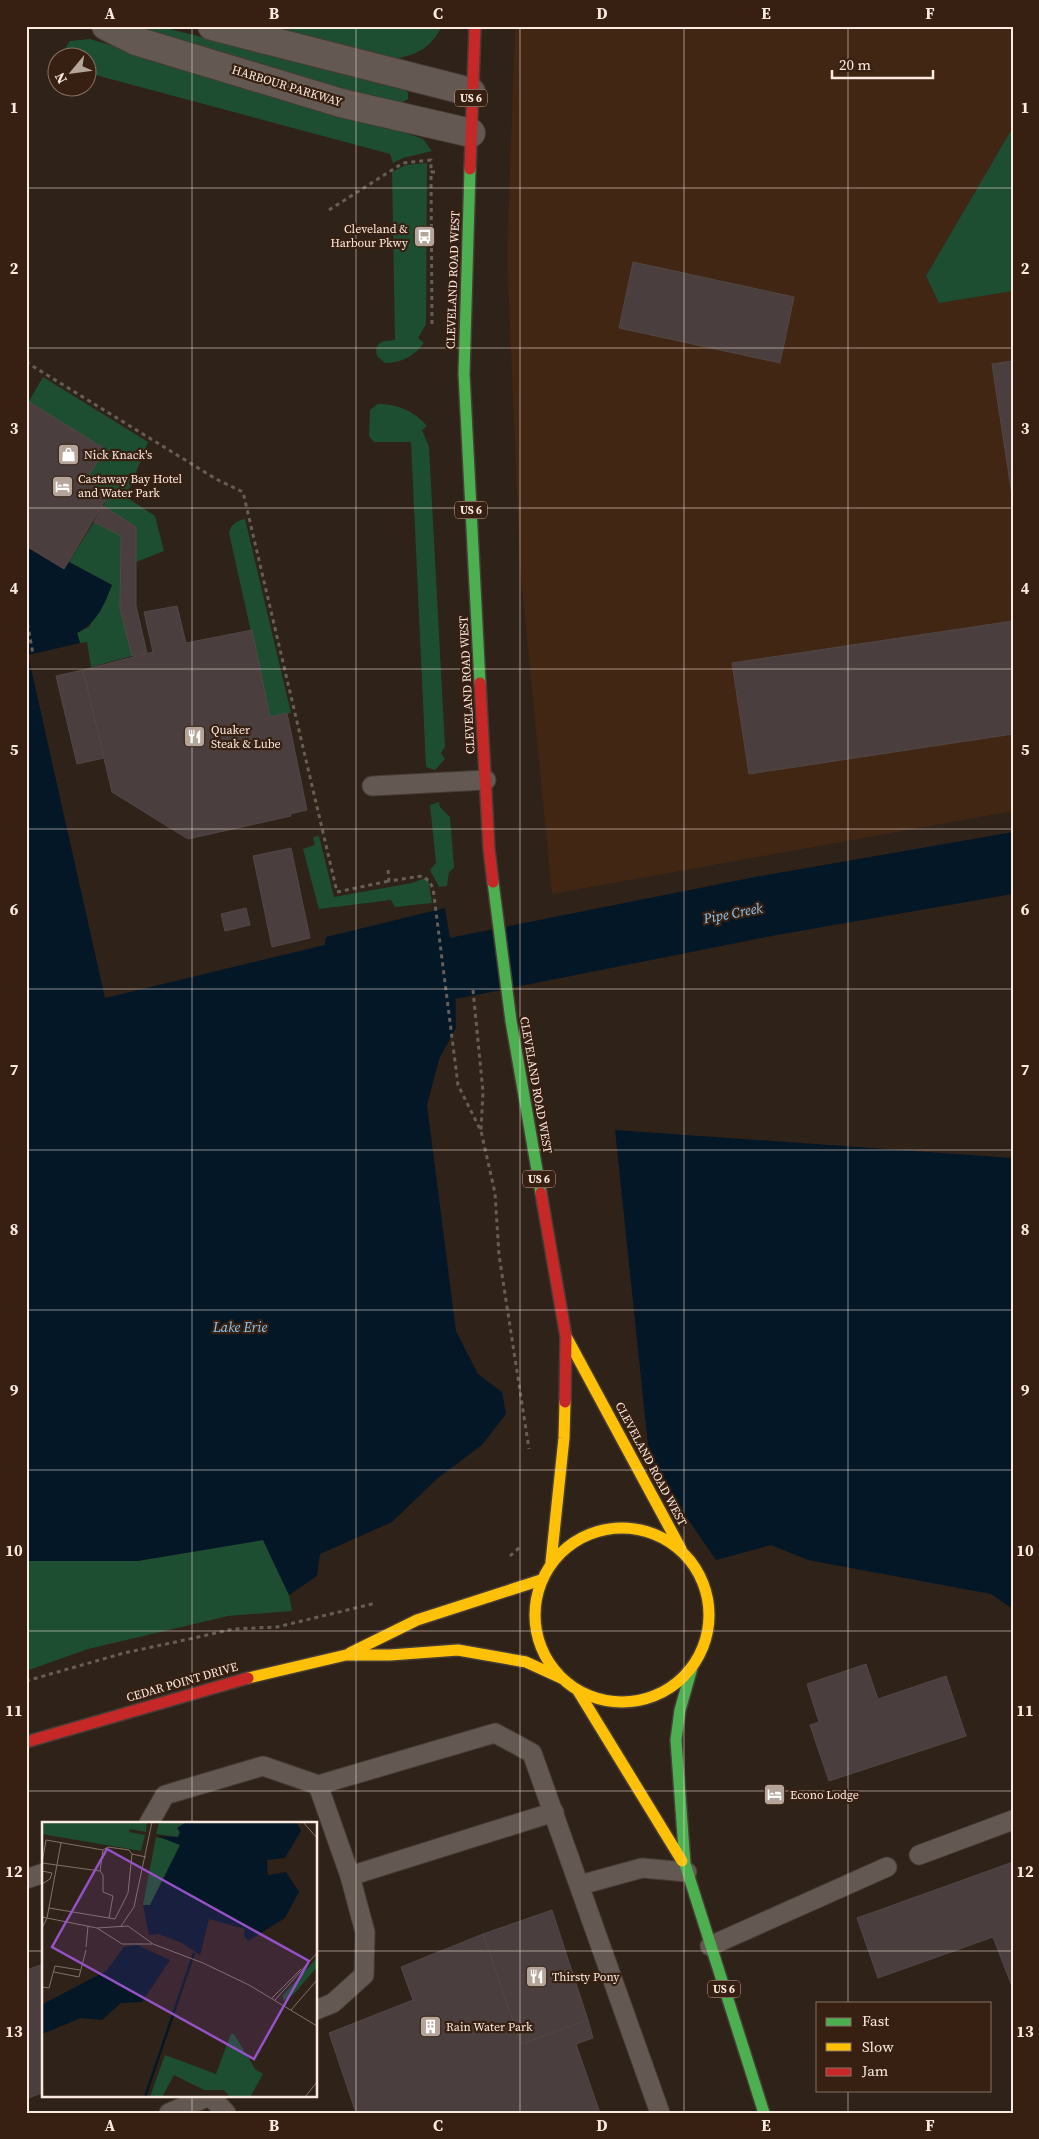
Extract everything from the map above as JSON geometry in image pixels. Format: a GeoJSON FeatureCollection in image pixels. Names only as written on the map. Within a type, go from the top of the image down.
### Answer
{"type":"FeatureCollection","features":[{"type":"Feature","properties":{"kind":"main road","name":"CLEVELAND ROAD WEST"},"geometry":{"type":"LineString","coordinates":[[475,26],[464,374],[489,849],[511,1021],[566,1337],[564,1438],[551,1562]]}},
{"type":"Feature","properties":{"kind":"main road","name":"CLEVELAND ROAD WEST"},"geometry":{"type":"LineString","coordinates":[[566,1337],[682,1551]]}},
{"type":"Feature","properties":{"kind":"main road"},"geometry":{"type":"LineString","coordinates":[[625,1527],[646,1531],[659,1536],[682,1551],[696,1568],[705,1587],[709,1608],[708,1629],[702,1649],[692,1668],[677,1683],[660,1694],[640,1701],[618,1702],[598,1699],[578,1691],[562,1678],[548,1662],[538,1643],[534,1622],[535,1601],[541,1580],[551,1562],[566,1547],[584,1536],[604,1529],[625,1527]]}},
{"type":"Feature","properties":{"kind":"main road","name":"CEDAR POINT DRIVE"},"geometry":{"type":"LineString","coordinates":[[26,1742],[255,1676],[346,1655],[418,1620],[541,1580]]}},
{"type":"Feature","properties":{"kind":"main road","name":"CEDAR POINT DRIVE"},"geometry":{"type":"LineString","coordinates":[[346,1655],[390,1656],[458,1650],[478,1652],[526,1662],[562,1678]]}},
{"type":"Feature","properties":{"kind":"main road","name":"US 6"},"geometry":{"type":"LineString","coordinates":[[692,1668],[680,1710],[676,1740],[686,1868],[764,2113]]}},
{"type":"Feature","properties":{"kind":"main road","name":"US 6"},"geometry":{"type":"LineString","coordinates":[[578,1691],[686,1868]]}},
{"type":"Feature","properties":{"kind":"street","name":"HARBOUR PARKWAY"},"geometry":{"type":"LineString","coordinates":[[106,26],[136,41],[341,103],[472,133]]}},
{"type":"Feature","properties":{"kind":"street"},"geometry":{"type":"LineString","coordinates":[[212,26],[472,92]]}},
{"type":"Feature","properties":{"kind":"lane"},"geometry":{"type":"LineString","coordinates":[[372,786],[486,780]]}},
{"type":"Feature","properties":{"kind":"lane"},"geometry":{"type":"LineString","coordinates":[[149,1822],[165,1795],[264,1766],[318,1785],[495,1733],[532,1753],[660,2113]]}},
{"type":"Feature","properties":{"kind":"lane"},"geometry":{"type":"LineString","coordinates":[[318,1785],[350,1876],[365,1932],[364,1975],[333,2003],[318,2009]]}},
{"type":"Feature","properties":{"kind":"lane"},"geometry":{"type":"LineString","coordinates":[[350,1876],[554,1812]]}},
{"type":"Feature","properties":{"kind":"lane"},"geometry":{"type":"LineString","coordinates":[[919,1854],[1013,1820]]}},
{"type":"Feature","properties":{"kind":"lane"},"geometry":{"type":"LineString","coordinates":[[710,1946],[887,1867]]}},
{"type":"Feature","properties":{"kind":"lane"},"geometry":{"type":"LineString","coordinates":[[580,1885],[642,1868],[686,1868]]}},
{"type":"Feature","properties":{"kind":"lane"},"geometry":{"type":"LineString","coordinates":[[26,1880],[42,1874]]}},
{"type":"Feature","properties":{"kind":"lane"},"geometry":{"type":"LineString","coordinates":[[169,2113],[211,2096],[226,2113]]}},
{"type":"Feature","properties":{"kind":"path"},"geometry":{"type":"LineString","coordinates":[[329,210],[403,163],[431,160],[431,172]]}},
{"type":"Feature","properties":{"kind":"path"},"geometry":{"type":"LineString","coordinates":[[26,362],[216,479],[243,492],[337,892],[422,876],[429,881],[433,888],[458,1085],[481,1131],[495,1193],[499,1255],[530,1450]]}},
{"type":"Feature","properties":{"kind":"path"},"geometry":{"type":"LineString","coordinates":[[26,616],[33,654]]}},
{"type":"Feature","properties":{"kind":"path"},"geometry":{"type":"LineString","coordinates":[[388,870],[389,881]]}},
{"type":"Feature","properties":{"kind":"path"},"geometry":{"type":"LineString","coordinates":[[478,1040],[483,1092],[481,1131]]}},
{"type":"Feature","properties":{"kind":"path"},"geometry":{"type":"LineString","coordinates":[[502,1562],[522,1546]]}},
{"type":"Feature","properties":{"kind":"path"},"geometry":{"type":"LineString","coordinates":[[26,1681],[124,1653],[233,1630],[277,1627],[380,1602]]}},
{"type":"Feature","properties":{"kind":"shaded area"},"geometry":{"type":"Polygon","coordinates":[[[515,26],[1013,26],[1013,127],[926,276],[939,303],[1013,291],[1013,811],[552,894],[520,566],[507,257],[515,26]]]}},
{"type":"Feature","properties":{"kind":"green space"},"geometry":{"type":"Polygon","coordinates":[[[158,26],[404,88],[408,93],[408,99],[403,102],[392,103],[211,55],[144,31],[141,27],[158,26]]]}},
{"type":"Feature","properties":{"kind":"green space"},"geometry":{"type":"Polygon","coordinates":[[[259,26],[441,26],[441,28],[432,41],[422,50],[395,59],[259,26]]]}},
{"type":"Feature","properties":{"kind":"green space"},"geometry":{"type":"Polygon","coordinates":[[[90,39],[400,131],[423,139],[432,151],[403,158],[393,163],[390,154],[98,76],[98,48],[65,48],[70,41],[90,39]]]}},
{"type":"Feature","properties":{"kind":"green space"},"geometry":{"type":"Polygon","coordinates":[[[1013,127],[1013,291],[939,303],[926,276],[1013,127]]]}},
{"type":"Feature","properties":{"kind":"green space"},"geometry":{"type":"Polygon","coordinates":[[[427,163],[426,324],[418,338],[424,343],[407,358],[397,362],[385,363],[377,356],[376,349],[381,342],[395,340],[392,172],[406,165],[427,163]]]}},
{"type":"Feature","properties":{"kind":"green space"},"geometry":{"type":"Polygon","coordinates":[[[43,377],[148,442],[126,497],[155,516],[164,551],[136,562],[136,527],[103,506],[109,494],[87,479],[105,449],[28,403],[43,377]]]}},
{"type":"Feature","properties":{"kind":"green space"},"geometry":{"type":"Polygon","coordinates":[[[378,404],[392,405],[405,409],[417,416],[427,426],[422,430],[429,447],[445,747],[441,753],[445,759],[435,770],[426,767],[411,442],[374,442],[369,436],[370,410],[378,404]]]}},
{"type":"Feature","properties":{"kind":"green space"},"geometry":{"type":"Polygon","coordinates":[[[245,519],[291,713],[270,717],[229,533],[234,523],[245,519]]]}},
{"type":"Feature","properties":{"kind":"green space"},"geometry":{"type":"Polygon","coordinates":[[[94,522],[121,536],[120,609],[132,656],[91,667],[87,642],[80,643],[77,633],[89,627],[112,585],[69,562],[94,522]]]}},
{"type":"Feature","properties":{"kind":"green space"},"geometry":{"type":"Polygon","coordinates":[[[439,802],[440,807],[450,817],[454,868],[449,872],[447,886],[439,887],[430,870],[436,863],[430,805],[439,802]]]}},
{"type":"Feature","properties":{"kind":"green space"},"geometry":{"type":"Polygon","coordinates":[[[319,836],[334,897],[412,883],[428,877],[432,903],[395,907],[391,900],[319,909],[303,849],[315,845],[313,837],[319,836]]]}},
{"type":"Feature","properties":{"kind":"green space"},"geometry":{"type":"Polygon","coordinates":[[[263,1540],[289,1595],[292,1611],[228,1616],[88,1649],[26,1671],[26,1561],[137,1561],[263,1540]]]}},
{"type":"Feature","properties":{"kind":"water","name":"Lake Erie"},"geometry":{"type":"Polygon","coordinates":[[[26,546],[64,568],[69,562],[112,585],[103,606],[95,618],[77,633],[80,643],[28,655],[105,998],[325,945],[326,937],[445,908],[455,968],[456,1028],[439,1059],[427,1105],[456,1331],[478,1374],[502,1392],[506,1414],[482,1445],[438,1478],[392,1522],[320,1554],[317,1576],[289,1595],[263,1540],[137,1561],[26,1561],[26,546]]]}},
{"type":"Feature","properties":{"kind":"water"},"geometry":{"type":"Polygon","coordinates":[[[615,1130],[1013,1158],[1013,1609],[991,1594],[808,1560],[771,1545],[716,1560],[650,1464],[615,1130]]]}},
{"type":"Feature","properties":{"kind":"building"},"geometry":{"type":"Polygon","coordinates":[[[633,262],[794,297],[780,363],[619,328],[633,262]]]}},
{"type":"Feature","properties":{"kind":"building"},"geometry":{"type":"Polygon","coordinates":[[[1013,361],[1013,502],[992,364],[1013,361]]]}},
{"type":"Feature","properties":{"kind":"building","name":"Castaway Bay Hotel and Water Park"},"geometry":{"type":"Polygon","coordinates":[[[26,400],[105,449],[87,479],[109,494],[64,569],[26,546],[26,400]]]}},
{"type":"Feature","properties":{"kind":"building"},"geometry":{"type":"Polygon","coordinates":[[[103,506],[136,527],[136,606],[147,653],[132,656],[120,609],[121,536],[94,522],[103,506]]]}},
{"type":"Feature","properties":{"kind":"building","name":"Quaker Steak & Lube"},"geometry":{"type":"Polygon","coordinates":[[[177,606],[186,643],[252,630],[270,717],[287,713],[307,810],[290,814],[291,816],[188,839],[112,792],[83,670],[153,652],[144,612],[177,606]]]}},
{"type":"Feature","properties":{"kind":"building"},"geometry":{"type":"Polygon","coordinates":[[[1013,621],[1013,734],[749,774],[732,663],[1013,621]]]}},
{"type":"Feature","properties":{"kind":"building"},"geometry":{"type":"Polygon","coordinates":[[[83,670],[104,758],[77,764],[56,676],[83,670]]]}},
{"type":"Feature","properties":{"kind":"building"},"geometry":{"type":"Polygon","coordinates":[[[291,848],[310,938],[272,947],[253,856],[291,848]]]}},
{"type":"Feature","properties":{"kind":"building"},"geometry":{"type":"Polygon","coordinates":[[[246,908],[250,925],[225,931],[221,914],[246,908]]]}},
{"type":"Feature","properties":{"kind":"building"},"geometry":{"type":"Polygon","coordinates":[[[866,1664],[878,1699],[946,1676],[966,1736],[829,1781],[810,1725],[819,1722],[807,1684],[866,1664]]]}},
{"type":"Feature","properties":{"kind":"building"},"geometry":{"type":"Polygon","coordinates":[[[1013,1862],[1013,1989],[993,1937],[878,1978],[857,1918],[1013,1862]]]}},
{"type":"Feature","properties":{"kind":"building","name":"Thirsty Pony"},"geometry":{"type":"Polygon","coordinates":[[[552,1910],[588,2020],[521,2044],[483,1934],[552,1910]]]}},
{"type":"Feature","properties":{"kind":"building","name":"Rain Water Park"},"geometry":{"type":"Polygon","coordinates":[[[483,1934],[521,2044],[588,2020],[593,2038],[576,2044],[600,2113],[356,2113],[329,2033],[413,2000],[401,1967],[483,1934]]]}},
{"type":"Feature","properties":{"kind":"building"},"geometry":{"type":"Polygon","coordinates":[[[42,1965],[42,2093],[26,2099],[26,1970],[42,1965]]]}},
{"type":"Feature","properties":{"kind":"waterway","name":"Pipe Creek"},"geometry":{"type":"LineString","coordinates":[[455,968],[766,906],[1013,863]]}},
{"type":"Feature","properties":{"kind":"traffic: fast"},"geometry":{"type":"LineString","coordinates":[[470,169],[464,374],[480,683]]}},
{"type":"Feature","properties":{"kind":"traffic: fast"},"geometry":{"type":"LineString","coordinates":[[493,882],[511,1021],[541,1193]]}},
{"type":"Feature","properties":{"kind":"traffic: fast"},"geometry":{"type":"LineString","coordinates":[[692,1668],[680,1710],[676,1740],[685,1864],[764,2113]]}},
{"type":"Feature","properties":{"kind":"traffic: slow"},"geometry":{"type":"LineString","coordinates":[[567,1338],[681,1549]]}},
{"type":"Feature","properties":{"kind":"traffic: slow"},"geometry":{"type":"LineString","coordinates":[[551,1562],[564,1438],[565,1402]]}},
{"type":"Feature","properties":{"kind":"traffic: slow"},"geometry":{"type":"LineString","coordinates":[[613,1528],[631,1528],[655,1534],[670,1542],[684,1553],[695,1567],[703,1582],[708,1598],[709,1615],[708,1632],[703,1648],[695,1663],[684,1677],[670,1688],[647,1699],[631,1702],[613,1702],[589,1696],[574,1688],[560,1677],[549,1663],[538,1640],[535,1624],[535,1606],[541,1582],[549,1567],[560,1553],[574,1542],[597,1531],[613,1528]]}},
{"type":"Feature","properties":{"kind":"traffic: slow"},"geometry":{"type":"LineString","coordinates":[[350,1653],[417,1620],[541,1580]]}},
{"type":"Feature","properties":{"kind":"traffic: slow"},"geometry":{"type":"LineString","coordinates":[[248,1678],[346,1655],[390,1655],[458,1650],[526,1662],[561,1678]]}},
{"type":"Feature","properties":{"kind":"traffic: slow"},"geometry":{"type":"LineString","coordinates":[[578,1691],[682,1861]]}},
{"type":"Feature","properties":{"kind":"traffic: jam"},"geometry":{"type":"LineString","coordinates":[[470,169],[475,26]]}},
{"type":"Feature","properties":{"kind":"traffic: jam"},"geometry":{"type":"LineString","coordinates":[[480,683],[489,849],[493,882]]}},
{"type":"Feature","properties":{"kind":"traffic: jam"},"geometry":{"type":"LineString","coordinates":[[541,1193],[566,1337],[565,1402]]}},
{"type":"Feature","properties":{"kind":"traffic: jam"},"geometry":{"type":"LineString","coordinates":[[26,1742],[248,1678]]}},
{"type":"Feature","properties":{"kind":"place","name":"Cleveland & Harbour Pkwy"},"geometry":{"type":"Point","coordinates":[424,236]}},
{"type":"Feature","properties":{"kind":"place","name":"Nick Knack's"},"geometry":{"type":"Point","coordinates":[68,455]}},
{"type":"Feature","properties":{"kind":"place","name":"Castaway Bay Hotel and Water Park"},"geometry":{"type":"Point","coordinates":[62,486]}},
{"type":"Feature","properties":{"kind":"place","name":"Quaker Steak & Lube"},"geometry":{"type":"Point","coordinates":[195,737]}},
{"type":"Feature","properties":{"kind":"place","name":"Econo Lodge"},"geometry":{"type":"Point","coordinates":[774,1795]}},
{"type":"Feature","properties":{"kind":"place","name":"Thirsty Pony"},"geometry":{"type":"Point","coordinates":[536,1977]}},
{"type":"Feature","properties":{"kind":"place","name":"Rain Water Park"},"geometry":{"type":"Point","coordinates":[430,2027]}}]}
